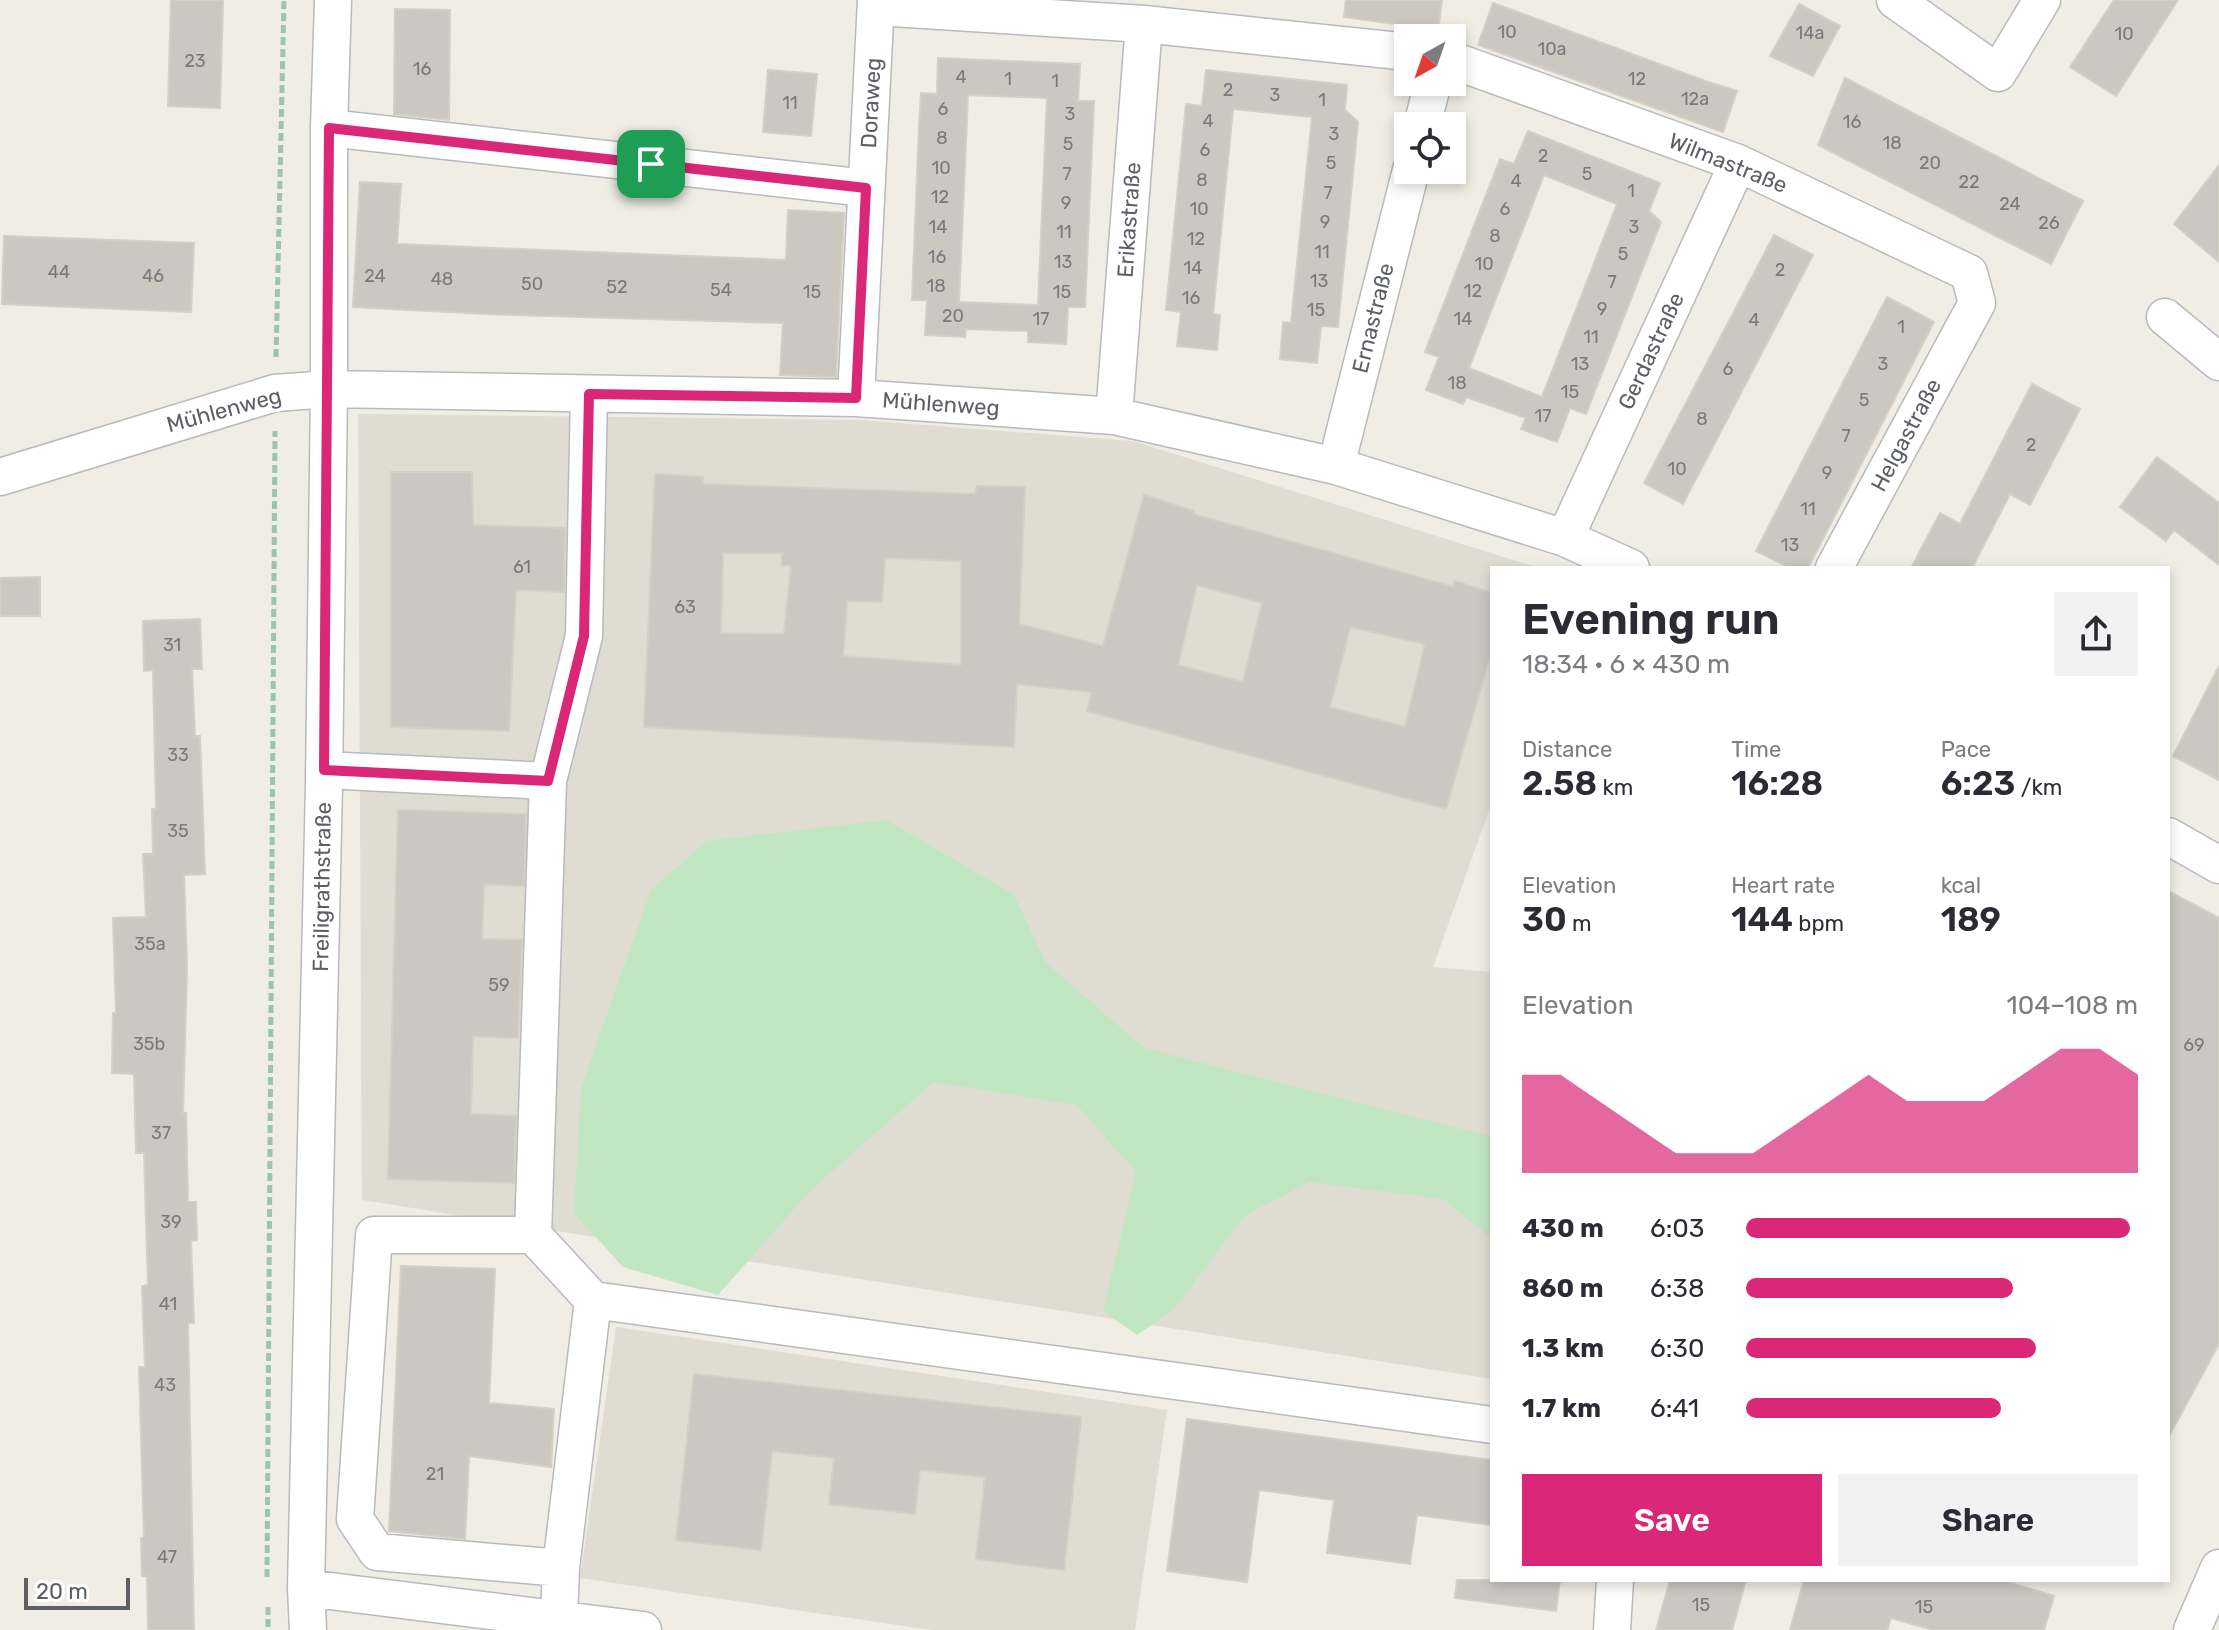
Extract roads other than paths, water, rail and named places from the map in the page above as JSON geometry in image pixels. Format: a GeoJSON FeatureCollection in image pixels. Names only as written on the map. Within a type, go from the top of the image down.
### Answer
{"type":"FeatureCollection","features":[{"type":"Feature","properties":{"kind":"street","name":"Freiligrathstraße"},"geometry":{"type":"LineString","coordinates":[[308,1630],[306,1588],[324,770],[329,128],[333,0]]}},
{"type":"Feature","properties":{"kind":"street"},"geometry":{"type":"LineString","coordinates":[[1895,0],[1998,73],[2042,0]]}},
{"type":"Feature","properties":{"kind":"street"},"geometry":{"type":"LineString","coordinates":[[876,4],[1144,24],[1394,51]]}},
{"type":"Feature","properties":{"kind":"street","name":"Doraweg"},"geometry":{"type":"LineString","coordinates":[[856,398],[876,4]]}},
{"type":"Feature","properties":{"kind":"street","name":"Erikastraße"},"geometry":{"type":"LineString","coordinates":[[1114,416],[1144,24]]}},
{"type":"Feature","properties":{"kind":"street","name":"Wilmastraße"},"geometry":{"type":"LineString","coordinates":[[1466,65],[1738,163],[1969,273],[1977,303]]}},
{"type":"Feature","properties":{"kind":"street"},"geometry":{"type":"LineString","coordinates":[[329,128],[866,188]]}},
{"type":"Feature","properties":{"kind":"street","name":"Gerdastraße"},"geometry":{"type":"LineString","coordinates":[[1565,538],[1738,163]]}},
{"type":"Feature","properties":{"kind":"street","name":"Ernastraße"},"geometry":{"type":"LineString","coordinates":[[1336,466],[1407,184]]}},
{"type":"Feature","properties":{"kind":"street","name":"Helgastraße"},"geometry":{"type":"LineString","coordinates":[[1835,566],[1977,303]]}},
{"type":"Feature","properties":{"kind":"street"},"geometry":{"type":"LineString","coordinates":[[2165,317],[2219,362]]}},
{"type":"Feature","properties":{"kind":"street","name":"Mühlenweg"},"geometry":{"type":"LineString","coordinates":[[0,477],[275,393],[329,389],[856,398],[1114,416],[1336,466],[1565,538],[1627,566]]}},
{"type":"Feature","properties":{"kind":"street"},"geometry":{"type":"LineString","coordinates":[[589,394],[584,636],[548,781],[533,1235],[593,1300],[1490,1425]]}},
{"type":"Feature","properties":{"kind":"street"},"geometry":{"type":"LineString","coordinates":[[324,770],[548,781]]}},
{"type":"Feature","properties":{"kind":"street"},"geometry":{"type":"LineString","coordinates":[[2170,837],[2219,865]]}},
{"type":"Feature","properties":{"kind":"street"},"geometry":{"type":"LineString","coordinates":[[533,1235],[374,1235],[355,1519],[377,1552],[561,1568]]}},
{"type":"Feature","properties":{"kind":"street"},"geometry":{"type":"LineString","coordinates":[[559,1619],[561,1568],[593,1300]]}},
{"type":"Feature","properties":{"kind":"street"},"geometry":{"type":"LineString","coordinates":[[2192,1630],[2219,1568]]}},
{"type":"Feature","properties":{"kind":"street"},"geometry":{"type":"LineString","coordinates":[[1612,1630],[1615,1582]]}},
{"type":"Feature","properties":{"kind":"street"},"geometry":{"type":"LineString","coordinates":[[306,1588],[643,1630]]}}]}
